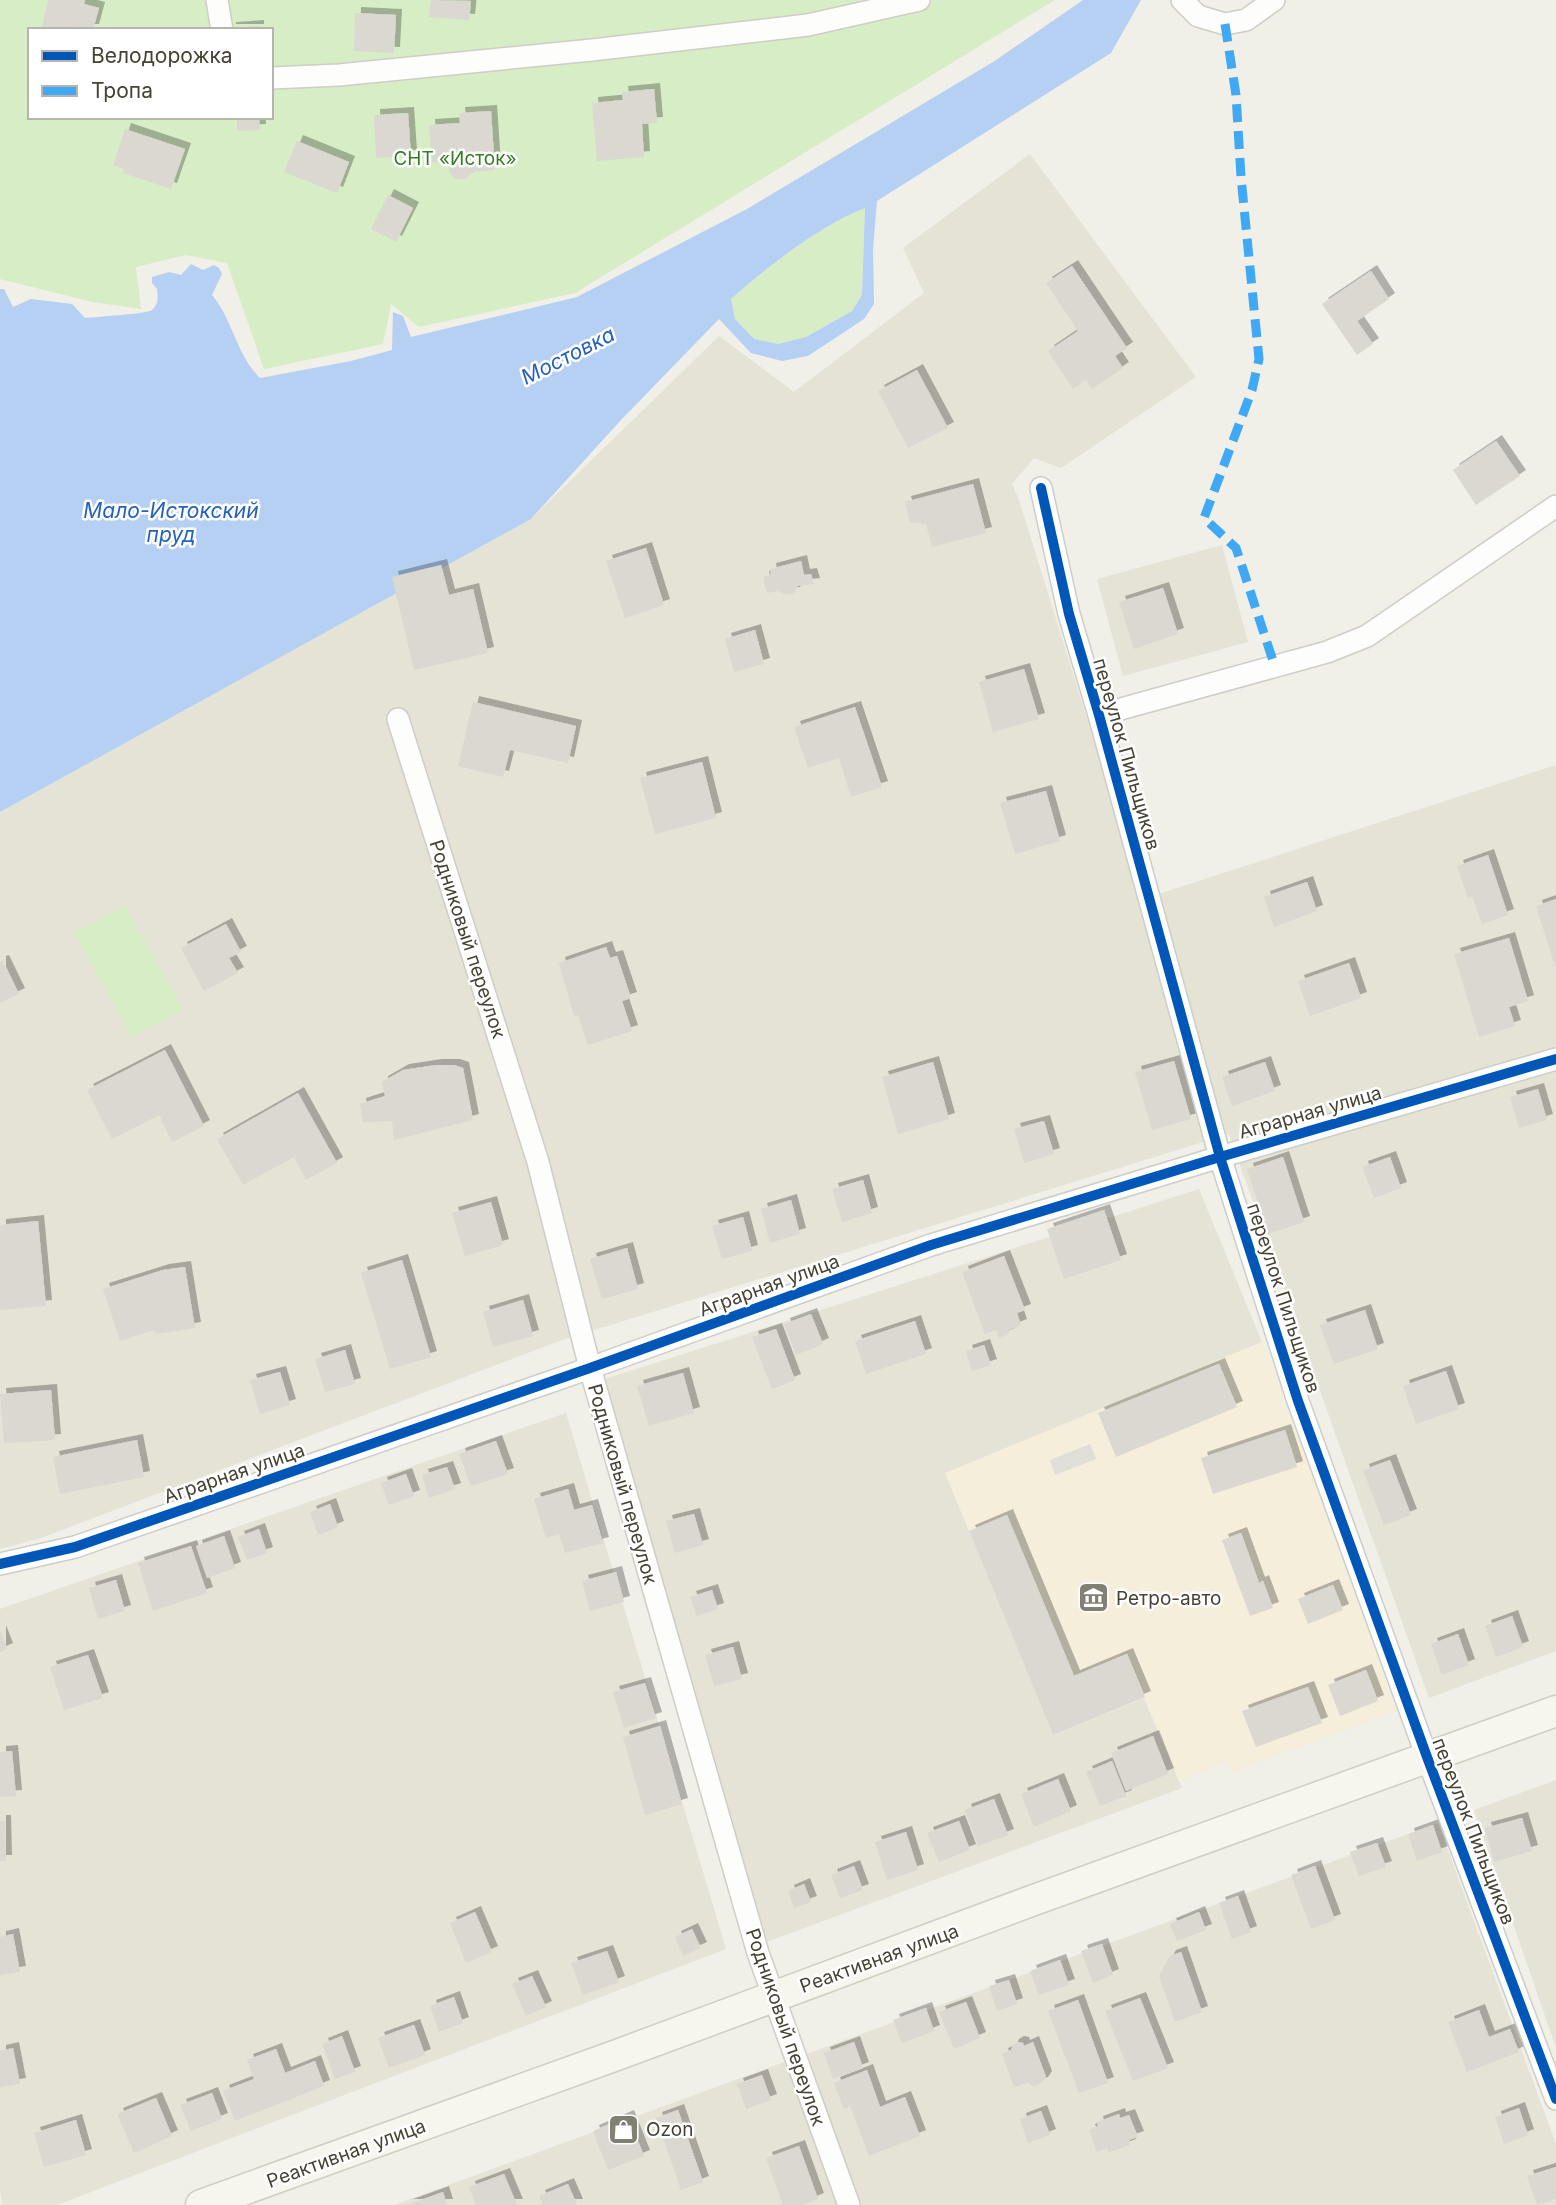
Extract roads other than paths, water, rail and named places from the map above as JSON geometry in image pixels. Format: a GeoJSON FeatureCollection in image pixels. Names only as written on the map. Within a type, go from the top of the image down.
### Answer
{"type":"FeatureCollection","features":[{"type":"Feature","properties":{"kind":"main road","name":"Реактивная улица"},"geometry":{"type":"LineString","coordinates":[[201,2205],[1556,1711]]}},
{"type":"Feature","properties":{"kind":"street"},"geometry":{"type":"LineString","coordinates":[[217,0],[222,28]]}},
{"type":"Feature","properties":{"kind":"street"},"geometry":{"type":"LineString","coordinates":[[273,78],[339,75],[808,25],[919,0]]}},
{"type":"Feature","properties":{"kind":"street"},"geometry":{"type":"LineString","coordinates":[[1182,0],[1198,16],[1225,24],[1246,20],[1274,0]]}},
{"type":"Feature","properties":{"kind":"street","name":"переулок Пильщиков"},"geometry":{"type":"LineString","coordinates":[[1041,488],[1069,614],[1220,1157],[1298,1401],[1427,1757],[1556,2099]]}},
{"type":"Feature","properties":{"kind":"street"},"geometry":{"type":"LineString","coordinates":[[1099,715],[1327,652],[1367,636],[1556,506]]}},
{"type":"Feature","properties":{"kind":"street","name":"Родниковый переулок"},"geometry":{"type":"LineString","coordinates":[[398,719],[538,1161],[590,1368],[758,1953],[849,2205]]}},
{"type":"Feature","properties":{"kind":"street","name":"Аграрная улица"},"geometry":{"type":"LineString","coordinates":[[0,1564],[75,1547],[590,1368],[931,1245],[1556,1059]]}},
{"type":"Feature","properties":{"kind":"water","name":"Мало-Истокский пруд"},"geometry":{"type":"Polygon","coordinates":[[[1083,0],[1141,0],[1111,53],[877,201],[873,249],[874,304],[864,319],[808,356],[782,361],[751,353],[719,319],[621,420],[531,519],[0,812],[0,289],[4,289],[13,307],[31,299],[72,304],[85,318],[131,314],[152,310],[156,305],[157,289],[152,283],[152,277],[169,272],[181,275],[191,264],[203,270],[214,265],[222,274],[212,295],[246,359],[260,378],[351,361],[392,350],[393,312],[403,316],[411,337],[577,297],[747,209],[993,62],[1083,0]],[[865,208],[813,236],[777,261],[731,299],[735,319],[754,339],[778,344],[806,337],[852,311],[862,295],[865,208]]]}},
{"type":"Feature","properties":{"kind":"place","name":"Ретро-авто"},"geometry":{"type":"Point","coordinates":[1093,1598]}},
{"type":"Feature","properties":{"kind":"place","name":"Ozon"},"geometry":{"type":"Point","coordinates":[623,2129]}},
{"type":"Feature","properties":{"kind":"park label","name":"СНТ «Исток»"},"geometry":{"type":"Point","coordinates":[455,158]}},
{"type":"Feature","properties":{"kind":"water label","name":"Мостовка"},"geometry":{"type":"Point","coordinates":[568,356]}}]}
